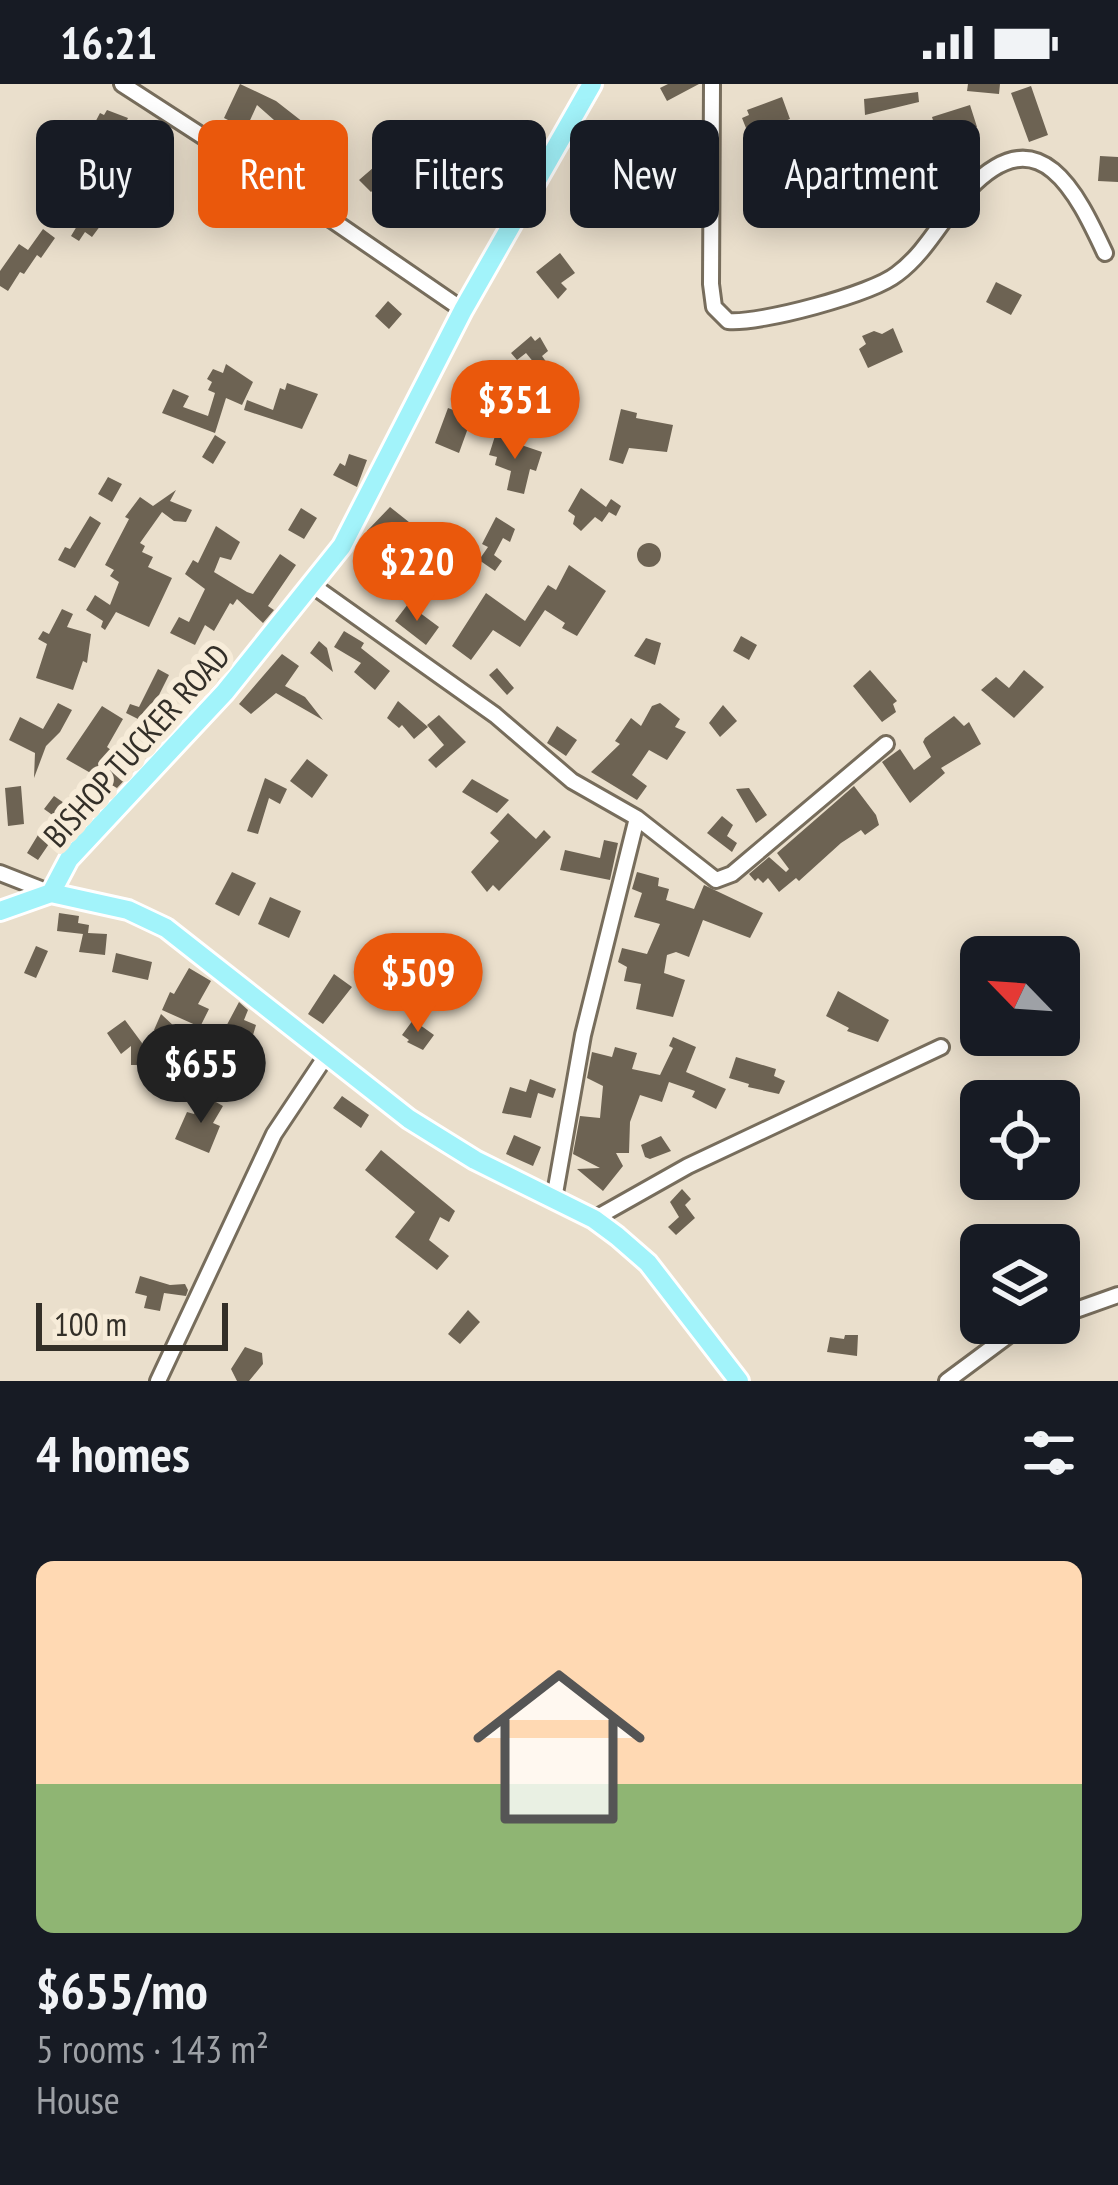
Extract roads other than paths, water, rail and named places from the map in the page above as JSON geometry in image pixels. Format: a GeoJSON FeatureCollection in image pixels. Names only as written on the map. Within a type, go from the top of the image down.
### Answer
{"type":"FeatureCollection","features":[{"type":"Feature","properties":{"kind":"main road","name":"BISHOP TUCKER ROAD"},"geometry":{"type":"LineString","coordinates":[[592,84],[463,310],[342,546],[225,692],[69,859],[51,893],[128,910],[166,928],[326,1056],[448,1144],[594,1219],[648,1262],[739,1381]]}},
{"type":"Feature","properties":{"kind":"main road"},"geometry":{"type":"LineString","coordinates":[[0,911],[51,893]]}},
{"type":"Feature","properties":{"kind":"street"},"geometry":{"type":"LineString","coordinates":[[122,84],[463,310]]}},
{"type":"Feature","properties":{"kind":"street"},"geometry":{"type":"LineString","coordinates":[[712,84],[711,284],[714,307],[728,321],[760,320],[883,284],[910,263],[969,188],[1010,159],[1029,159],[1064,178],[1078,195],[1105,253]]}},
{"type":"Feature","properties":{"kind":"street"},"geometry":{"type":"LineString","coordinates":[[311,585],[495,715],[572,781],[637,818],[712,877],[724,880],[886,744]]}},
{"type":"Feature","properties":{"kind":"street"},"geometry":{"type":"LineString","coordinates":[[554,1198],[583,1035],[637,818]]}},
{"type":"Feature","properties":{"kind":"street"},"geometry":{"type":"LineString","coordinates":[[0,873],[51,893]]}},
{"type":"Feature","properties":{"kind":"street"},"geometry":{"type":"LineString","coordinates":[[594,1219],[688,1166],[941,1047]]}},
{"type":"Feature","properties":{"kind":"street"},"geometry":{"type":"LineString","coordinates":[[158,1381],[274,1134],[326,1056]]}},
{"type":"Feature","properties":{"kind":"street"},"geometry":{"type":"LineString","coordinates":[[1080,1309],[1118,1295]]}},
{"type":"Feature","properties":{"kind":"street"},"geometry":{"type":"LineString","coordinates":[[947,1381],[997,1344]]}}]}
